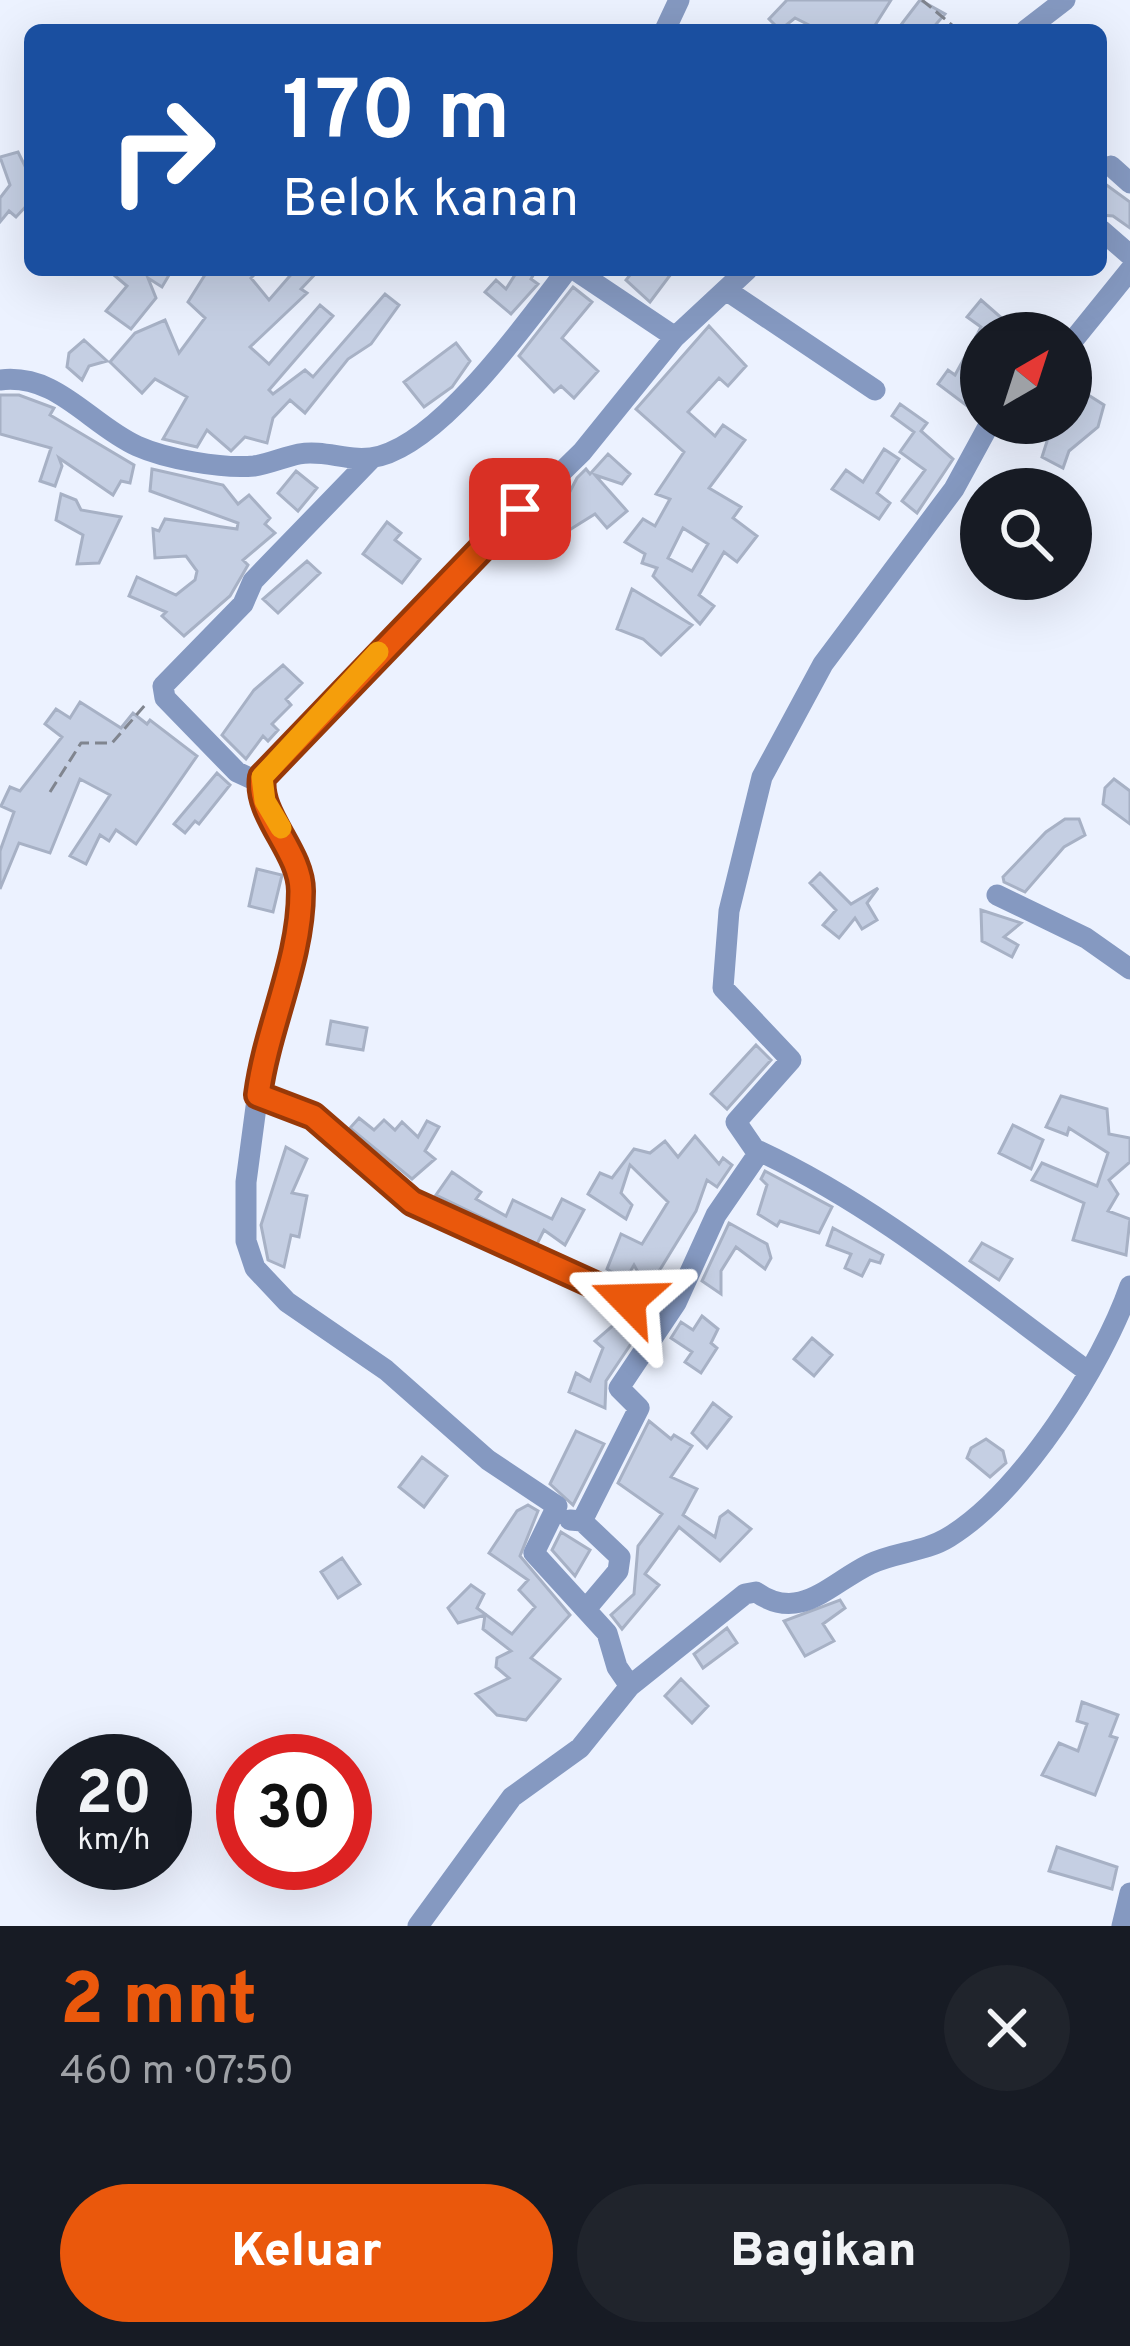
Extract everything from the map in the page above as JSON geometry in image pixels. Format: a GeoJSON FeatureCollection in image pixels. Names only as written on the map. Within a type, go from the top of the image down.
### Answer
{"type":"FeatureCollection","features":[{"type":"Feature","properties":{"kind":"street"},"geometry":{"type":"LineString","coordinates":[[1035,24],[1065,0]]}},
{"type":"Feature","properties":{"kind":"street"},"geometry":{"type":"LineString","coordinates":[[1111,166],[1130,183]]}},
{"type":"Feature","properties":{"kind":"street"},"geometry":{"type":"LineString","coordinates":[[1107,235],[1130,255]]}},
{"type":"Feature","properties":{"kind":"street"},"geometry":{"type":"LineString","coordinates":[[1092,317],[1130,270]]}},
{"type":"Feature","properties":{"kind":"street"},"geometry":{"type":"LineString","coordinates":[[566,276],[462,396],[408,442],[372,458],[253,581],[243,604],[166,680],[165,698],[237,772],[261,783],[300,873],[298,937],[258,1095],[244,1213],[255,1268],[286,1302],[386,1370],[488,1460],[557,1506],[534,1553],[607,1633],[617,1667],[630,1686]]}},
{"type":"Feature","properties":{"kind":"street"},"geometry":{"type":"LineString","coordinates":[[580,276],[675,337]]}},
{"type":"Feature","properties":{"kind":"street"},"geometry":{"type":"LineString","coordinates":[[261,783],[386,644],[582,452],[675,337],[740,276]]}},
{"type":"Feature","properties":{"kind":"street"},"geometry":{"type":"LineString","coordinates":[[725,290],[875,390]]}},
{"type":"Feature","properties":{"kind":"street"},"geometry":{"type":"LineString","coordinates":[[0,380],[30,380],[51,388],[121,437],[160,453],[254,466],[311,452],[372,458]]}},
{"type":"Feature","properties":{"kind":"street"},"geometry":{"type":"LineString","coordinates":[[979,444],[954,489],[823,664],[762,777],[729,911],[722,972],[728,999],[791,1060],[736,1122],[759,1150],[877,1215],[1086,1370]]}},
{"type":"Feature","properties":{"kind":"street"},"geometry":{"type":"LineString","coordinates":[[997,895],[1086,938],[1130,969]]}},
{"type":"Feature","properties":{"kind":"street"},"geometry":{"type":"LineString","coordinates":[[258,1095],[313,1116],[412,1202],[596,1289],[628,1300],[676,1303]]}},
{"type":"Feature","properties":{"kind":"street"},"geometry":{"type":"LineString","coordinates":[[582,1522],[639,1408],[619,1388],[676,1303],[716,1215],[759,1150]]}},
{"type":"Feature","properties":{"kind":"street"},"geometry":{"type":"LineString","coordinates":[[418,1926],[501,1808],[580,1748],[630,1686],[745,1594],[756,1592],[777,1605],[798,1606],[871,1564],[945,1540],[977,1518],[1012,1485],[1045,1442],[1130,1286]]}},
{"type":"Feature","properties":{"kind":"street"},"geometry":{"type":"LineString","coordinates":[[553,1514],[582,1522],[621,1561],[586,1610]]}},
{"type":"Feature","properties":{"kind":"street"},"geometry":{"type":"LineString","coordinates":[[1122,1926],[1130,1893]]}},
{"type":"Feature","properties":{"kind":"path"},"geometry":{"type":"LineString","coordinates":[[922,0],[951,24]]}},
{"type":"Feature","properties":{"kind":"path"},"geometry":{"type":"LineString","coordinates":[[50,792],[82,743],[112,742],[166,680]]}},
{"type":"Feature","properties":{"kind":"building"},"geometry":{"type":"Polygon","coordinates":[[[787,0],[891,0],[876,24],[807,24],[795,18],[788,24],[774,24],[769,19],[787,0]]]}},
{"type":"Feature","properties":{"kind":"building"},"geometry":{"type":"Polygon","coordinates":[[[920,0],[945,14],[936,24],[902,24],[920,0]]]}},
{"type":"Feature","properties":{"kind":"building"},"geometry":{"type":"Polygon","coordinates":[[[18,152],[24,164],[24,208],[16,217],[9,211],[0,222],[0,198],[10,185],[0,157],[18,152]]]}},
{"type":"Feature","properties":{"kind":"building"},"geometry":{"type":"Polygon","coordinates":[[[1107,185],[1130,202],[1130,228],[1107,216],[1107,185]]]}},
{"type":"Feature","properties":{"kind":"building"},"geometry":{"type":"Polygon","coordinates":[[[115,276],[168,276],[162,287],[148,278],[156,298],[131,329],[106,311],[127,286],[115,276]]]}},
{"type":"Feature","properties":{"kind":"building"},"geometry":{"type":"Polygon","coordinates":[[[204,276],[253,276],[269,300],[290,276],[313,276],[301,289],[307,293],[250,347],[269,364],[320,305],[333,316],[269,390],[273,394],[305,370],[313,377],[385,294],[399,305],[371,344],[348,359],[305,413],[290,400],[273,418],[267,443],[245,437],[231,451],[207,430],[197,447],[163,439],[187,397],[155,379],[142,393],[110,362],[135,333],[165,320],[179,353],[205,318],[188,302],[204,276]]]}},
{"type":"Feature","properties":{"kind":"building"},"geometry":{"type":"Polygon","coordinates":[[[514,276],[533,276],[538,284],[511,314],[485,292],[496,280],[506,289],[514,276]]]}},
{"type":"Feature","properties":{"kind":"building"},"geometry":{"type":"Polygon","coordinates":[[[629,276],[670,276],[650,302],[626,280],[629,276]]]}},
{"type":"Feature","properties":{"kind":"building"},"geometry":{"type":"Polygon","coordinates":[[[573,287],[592,302],[562,338],[598,371],[574,398],[561,386],[554,392],[519,356],[573,287]]]}},
{"type":"Feature","properties":{"kind":"building"},"geometry":{"type":"Polygon","coordinates":[[[981,300],[995,312],[971,312],[981,300]]]}},
{"type":"Feature","properties":{"kind":"building"},"geometry":{"type":"Polygon","coordinates":[[[709,326],[746,366],[728,386],[719,378],[688,412],[715,436],[723,425],[745,440],[709,488],[741,507],[733,518],[757,536],[737,562],[724,552],[699,595],[714,606],[700,624],[653,576],[657,568],[642,563],[645,554],[625,542],[643,519],[655,526],[670,499],[656,494],[684,452],[636,409],[709,326]],[[683,528],[668,558],[692,571],[708,544],[683,528]]]}},
{"type":"Feature","properties":{"kind":"building"},"geometry":{"type":"Polygon","coordinates":[[[84,340],[107,361],[89,366],[82,380],[67,367],[69,353],[84,340]]]}},
{"type":"Feature","properties":{"kind":"building"},"geometry":{"type":"Polygon","coordinates":[[[456,343],[470,361],[452,387],[424,407],[404,382],[456,343]]]}},
{"type":"Feature","properties":{"kind":"building"},"geometry":{"type":"Polygon","coordinates":[[[960,366],[960,400],[938,384],[948,370],[955,375],[960,366]]]}},
{"type":"Feature","properties":{"kind":"building"},"geometry":{"type":"Polygon","coordinates":[[[0,395],[19,395],[54,408],[50,415],[134,465],[130,483],[121,481],[113,495],[59,458],[62,466],[55,486],[40,481],[51,448],[0,434],[0,395]]]}},
{"type":"Feature","properties":{"kind":"building"},"geometry":{"type":"Polygon","coordinates":[[[1092,397],[1104,405],[1092,432],[1092,397]]]}},
{"type":"Feature","properties":{"kind":"building"},"geometry":{"type":"Polygon","coordinates":[[[900,404],[927,423],[921,431],[953,459],[917,513],[902,501],[925,470],[900,452],[914,432],[892,416],[900,404]]]}},
{"type":"Feature","properties":{"kind":"building"},"geometry":{"type":"Polygon","coordinates":[[[1046,444],[1077,444],[1069,451],[1063,468],[1042,457],[1046,444]]]}},
{"type":"Feature","properties":{"kind":"building"},"geometry":{"type":"Polygon","coordinates":[[[884,449],[899,459],[877,493],[890,503],[879,519],[832,489],[846,470],[863,482],[884,449]]]}},
{"type":"Feature","properties":{"kind":"building"},"geometry":{"type":"Polygon","coordinates":[[[608,454],[630,474],[622,484],[595,475],[627,511],[607,528],[595,514],[526,557],[514,539],[544,514],[552,526],[577,478],[586,469],[590,474],[608,454]]]}},
{"type":"Feature","properties":{"kind":"building"},"geometry":{"type":"Polygon","coordinates":[[[152,469],[223,485],[238,504],[249,495],[270,518],[265,524],[275,533],[243,560],[248,565],[230,596],[184,636],[162,616],[166,612],[129,596],[137,577],[176,595],[195,580],[197,571],[186,556],[155,558],[153,529],[159,531],[165,519],[237,529],[238,523],[150,491],[152,469]]]}},
{"type":"Feature","properties":{"kind":"building"},"geometry":{"type":"Polygon","coordinates":[[[296,471],[317,488],[298,511],[278,493],[296,471]]]}},
{"type":"Feature","properties":{"kind":"building"},"geometry":{"type":"Polygon","coordinates":[[[61,494],[76,500],[81,510],[121,517],[99,563],[77,564],[83,535],[56,520],[61,494]]]}},
{"type":"Feature","properties":{"kind":"building"},"geometry":{"type":"Polygon","coordinates":[[[387,522],[401,533],[395,540],[420,559],[402,583],[363,554],[387,522]]]}},
{"type":"Feature","properties":{"kind":"building"},"geometry":{"type":"Polygon","coordinates":[[[307,561],[320,573],[278,613],[263,599],[307,561]]]}},
{"type":"Feature","properties":{"kind":"building"},"geometry":{"type":"Polygon","coordinates":[[[632,589],[692,625],[661,655],[643,639],[617,629],[632,589]]]}},
{"type":"Feature","properties":{"kind":"building"},"geometry":{"type":"Polygon","coordinates":[[[283,665],[302,683],[286,699],[291,705],[272,724],[278,730],[268,741],[263,736],[246,759],[222,735],[254,690],[283,665]]]}},
{"type":"Feature","properties":{"kind":"building"},"geometry":{"type":"Polygon","coordinates":[[[80,702],[121,728],[133,713],[147,724],[150,720],[197,756],[136,844],[116,830],[109,841],[100,835],[86,864],[70,856],[110,795],[80,779],[50,853],[19,843],[0,889],[0,851],[14,812],[1,806],[10,787],[20,791],[62,737],[45,724],[56,709],[70,718],[80,702]]]}},
{"type":"Feature","properties":{"kind":"building"},"geometry":{"type":"Polygon","coordinates":[[[217,773],[230,785],[199,824],[195,821],[185,833],[174,824],[217,773]]]}},
{"type":"Feature","properties":{"kind":"building"},"geometry":{"type":"Polygon","coordinates":[[[1114,779],[1130,791],[1130,824],[1103,804],[1105,788],[1114,779]]]}},
{"type":"Feature","properties":{"kind":"building"},"geometry":{"type":"Polygon","coordinates":[[[1065,819],[1079,819],[1085,835],[1064,847],[1025,892],[1004,882],[1003,877],[1046,832],[1065,819]]]}},
{"type":"Feature","properties":{"kind":"building"},"geometry":{"type":"Polygon","coordinates":[[[257,869],[282,875],[273,912],[249,906],[257,869]]]}},
{"type":"Feature","properties":{"kind":"building"},"geometry":{"type":"Polygon","coordinates":[[[820,873],[851,904],[878,888],[867,903],[877,920],[862,929],[855,918],[839,938],[823,925],[836,910],[810,883],[820,873]]]}},
{"type":"Feature","properties":{"kind":"building"},"geometry":{"type":"Polygon","coordinates":[[[981,910],[1021,923],[1004,937],[1018,945],[1012,957],[982,941],[981,910]]]}},
{"type":"Feature","properties":{"kind":"building"},"geometry":{"type":"Polygon","coordinates":[[[331,1021],[367,1028],[363,1050],[327,1044],[331,1021]]]}},
{"type":"Feature","properties":{"kind":"building"},"geometry":{"type":"Polygon","coordinates":[[[756,1045],[771,1060],[727,1109],[711,1094],[756,1045]]]}},
{"type":"Feature","properties":{"kind":"building"},"geometry":{"type":"Polygon","coordinates":[[[1061,1096],[1107,1109],[1109,1134],[1130,1138],[1130,1162],[1109,1180],[1118,1194],[1108,1211],[1130,1219],[1126,1255],[1073,1240],[1084,1203],[1032,1180],[1042,1163],[1097,1186],[1108,1153],[1069,1128],[1067,1135],[1046,1127],[1061,1096]]]}},
{"type":"Feature","properties":{"kind":"building"},"geometry":{"type":"Polygon","coordinates":[[[359,1118],[374,1130],[384,1120],[395,1130],[402,1122],[418,1137],[427,1121],[439,1127],[425,1151],[435,1159],[412,1179],[350,1128],[359,1118]]]}},
{"type":"Feature","properties":{"kind":"building"},"geometry":{"type":"Polygon","coordinates":[[[1013,1125],[1043,1140],[1031,1169],[999,1153],[1013,1125]]]}},
{"type":"Feature","properties":{"kind":"building"},"geometry":{"type":"Polygon","coordinates":[[[695,1136],[719,1164],[723,1158],[732,1165],[717,1187],[707,1180],[696,1211],[653,1281],[644,1283],[634,1265],[625,1281],[607,1269],[621,1234],[642,1244],[668,1202],[630,1165],[621,1193],[632,1205],[626,1219],[588,1194],[600,1173],[612,1178],[634,1149],[650,1153],[665,1141],[678,1157],[695,1136]]]}},
{"type":"Feature","properties":{"kind":"building"},"geometry":{"type":"Polygon","coordinates":[[[286,1147],[307,1159],[292,1193],[307,1196],[299,1237],[291,1235],[284,1267],[268,1260],[261,1225],[286,1147]]]}},
{"type":"Feature","properties":{"kind":"building"},"geometry":{"type":"Polygon","coordinates":[[[765,1171],[832,1207],[819,1233],[780,1221],[777,1226],[758,1214],[767,1185],[761,1179],[765,1171]]]}},
{"type":"Feature","properties":{"kind":"building"},"geometry":{"type":"Polygon","coordinates":[[[452,1172],[481,1192],[476,1199],[506,1216],[513,1200],[552,1219],[562,1199],[584,1210],[565,1245],[544,1230],[537,1244],[436,1195],[452,1172]]]}},
{"type":"Feature","properties":{"kind":"building"},"geometry":{"type":"Polygon","coordinates":[[[729,1223],[767,1244],[771,1258],[765,1269],[736,1247],[721,1271],[721,1294],[702,1281],[729,1223]]]}},
{"type":"Feature","properties":{"kind":"building"},"geometry":{"type":"Polygon","coordinates":[[[833,1228],[883,1255],[880,1263],[870,1260],[862,1276],[845,1268],[851,1254],[827,1245],[833,1228]]]}},
{"type":"Feature","properties":{"kind":"building"},"geometry":{"type":"Polygon","coordinates":[[[982,1243],[1012,1259],[999,1280],[970,1261],[982,1243]]]}},
{"type":"Feature","properties":{"kind":"building"},"geometry":{"type":"Polygon","coordinates":[[[625,1315],[649,1317],[606,1381],[605,1408],[569,1392],[576,1373],[590,1381],[603,1348],[595,1341],[625,1315]]]}},
{"type":"Feature","properties":{"kind":"building"},"geometry":{"type":"Polygon","coordinates":[[[702,1316],[718,1329],[711,1343],[717,1348],[701,1373],[685,1362],[692,1352],[671,1338],[681,1322],[693,1330],[702,1316]]]}},
{"type":"Feature","properties":{"kind":"building"},"geometry":{"type":"Polygon","coordinates":[[[812,1338],[832,1355],[814,1376],[794,1359],[812,1338]]]}},
{"type":"Feature","properties":{"kind":"building"},"geometry":{"type":"Polygon","coordinates":[[[713,1403],[731,1417],[707,1448],[692,1433],[713,1403]]]}},
{"type":"Feature","properties":{"kind":"building"},"geometry":{"type":"Polygon","coordinates":[[[649,1421],[671,1439],[674,1435],[692,1446],[671,1477],[697,1489],[683,1515],[715,1537],[720,1517],[728,1511],[751,1529],[720,1561],[679,1527],[645,1574],[659,1585],[622,1629],[611,1615],[634,1594],[638,1546],[662,1514],[618,1483],[649,1421]]]}},
{"type":"Feature","properties":{"kind":"building"},"geometry":{"type":"Polygon","coordinates":[[[576,1431],[604,1444],[573,1505],[550,1484],[576,1431]]]}},
{"type":"Feature","properties":{"kind":"building"},"geometry":{"type":"Polygon","coordinates":[[[986,1439],[1003,1451],[1006,1463],[990,1477],[967,1458],[971,1448],[986,1439]]]}},
{"type":"Feature","properties":{"kind":"building"},"geometry":{"type":"Polygon","coordinates":[[[422,1457],[447,1476],[424,1507],[399,1487],[422,1457]]]}},
{"type":"Feature","properties":{"kind":"building"},"geometry":{"type":"Polygon","coordinates":[[[528,1505],[538,1511],[520,1556],[570,1615],[531,1658],[560,1679],[526,1720],[497,1715],[476,1694],[509,1678],[496,1667],[497,1658],[511,1651],[483,1629],[485,1615],[458,1623],[448,1608],[471,1585],[484,1594],[477,1608],[512,1634],[535,1607],[519,1590],[528,1580],[489,1553],[517,1511],[528,1505]]]}},
{"type":"Feature","properties":{"kind":"building"},"geometry":{"type":"Polygon","coordinates":[[[561,1532],[590,1550],[575,1576],[552,1550],[561,1532]]]}},
{"type":"Feature","properties":{"kind":"building"},"geometry":{"type":"Polygon","coordinates":[[[342,1558],[360,1584],[338,1598],[321,1572],[342,1558]]]}},
{"type":"Feature","properties":{"kind":"building"},"geometry":{"type":"Polygon","coordinates":[[[840,1600],[845,1608],[823,1624],[834,1641],[805,1656],[784,1621],[840,1600]]]}},
{"type":"Feature","properties":{"kind":"building"},"geometry":{"type":"Polygon","coordinates":[[[727,1628],[737,1643],[703,1668],[694,1654],[727,1628]]]}},
{"type":"Feature","properties":{"kind":"building"},"geometry":{"type":"Polygon","coordinates":[[[681,1679],[708,1706],[692,1723],[665,1696],[681,1679]]]}},
{"type":"Feature","properties":{"kind":"building"},"geometry":{"type":"Polygon","coordinates":[[[1082,1702],[1118,1715],[1110,1736],[1117,1738],[1095,1795],[1042,1775],[1059,1743],[1078,1751],[1087,1724],[1077,1721],[1082,1702]]]}},
{"type":"Feature","properties":{"kind":"building"},"geometry":{"type":"Polygon","coordinates":[[[1057,1847],[1117,1867],[1112,1889],[1049,1871],[1057,1847]]]}},
{"type":"Feature","properties":{"kind":"slow traffic"},"geometry":{"type":"LineString","coordinates":[[281,828],[265,801],[262,777],[378,652]]}},
{"type":"Feature","properties":{"kind":"route"},"geometry":{"type":"LineString","coordinates":[[520,509],[262,777],[265,801],[283,831],[302,890],[298,937],[262,1062],[258,1095],[313,1116],[412,1202],[628,1300]]}}]}
